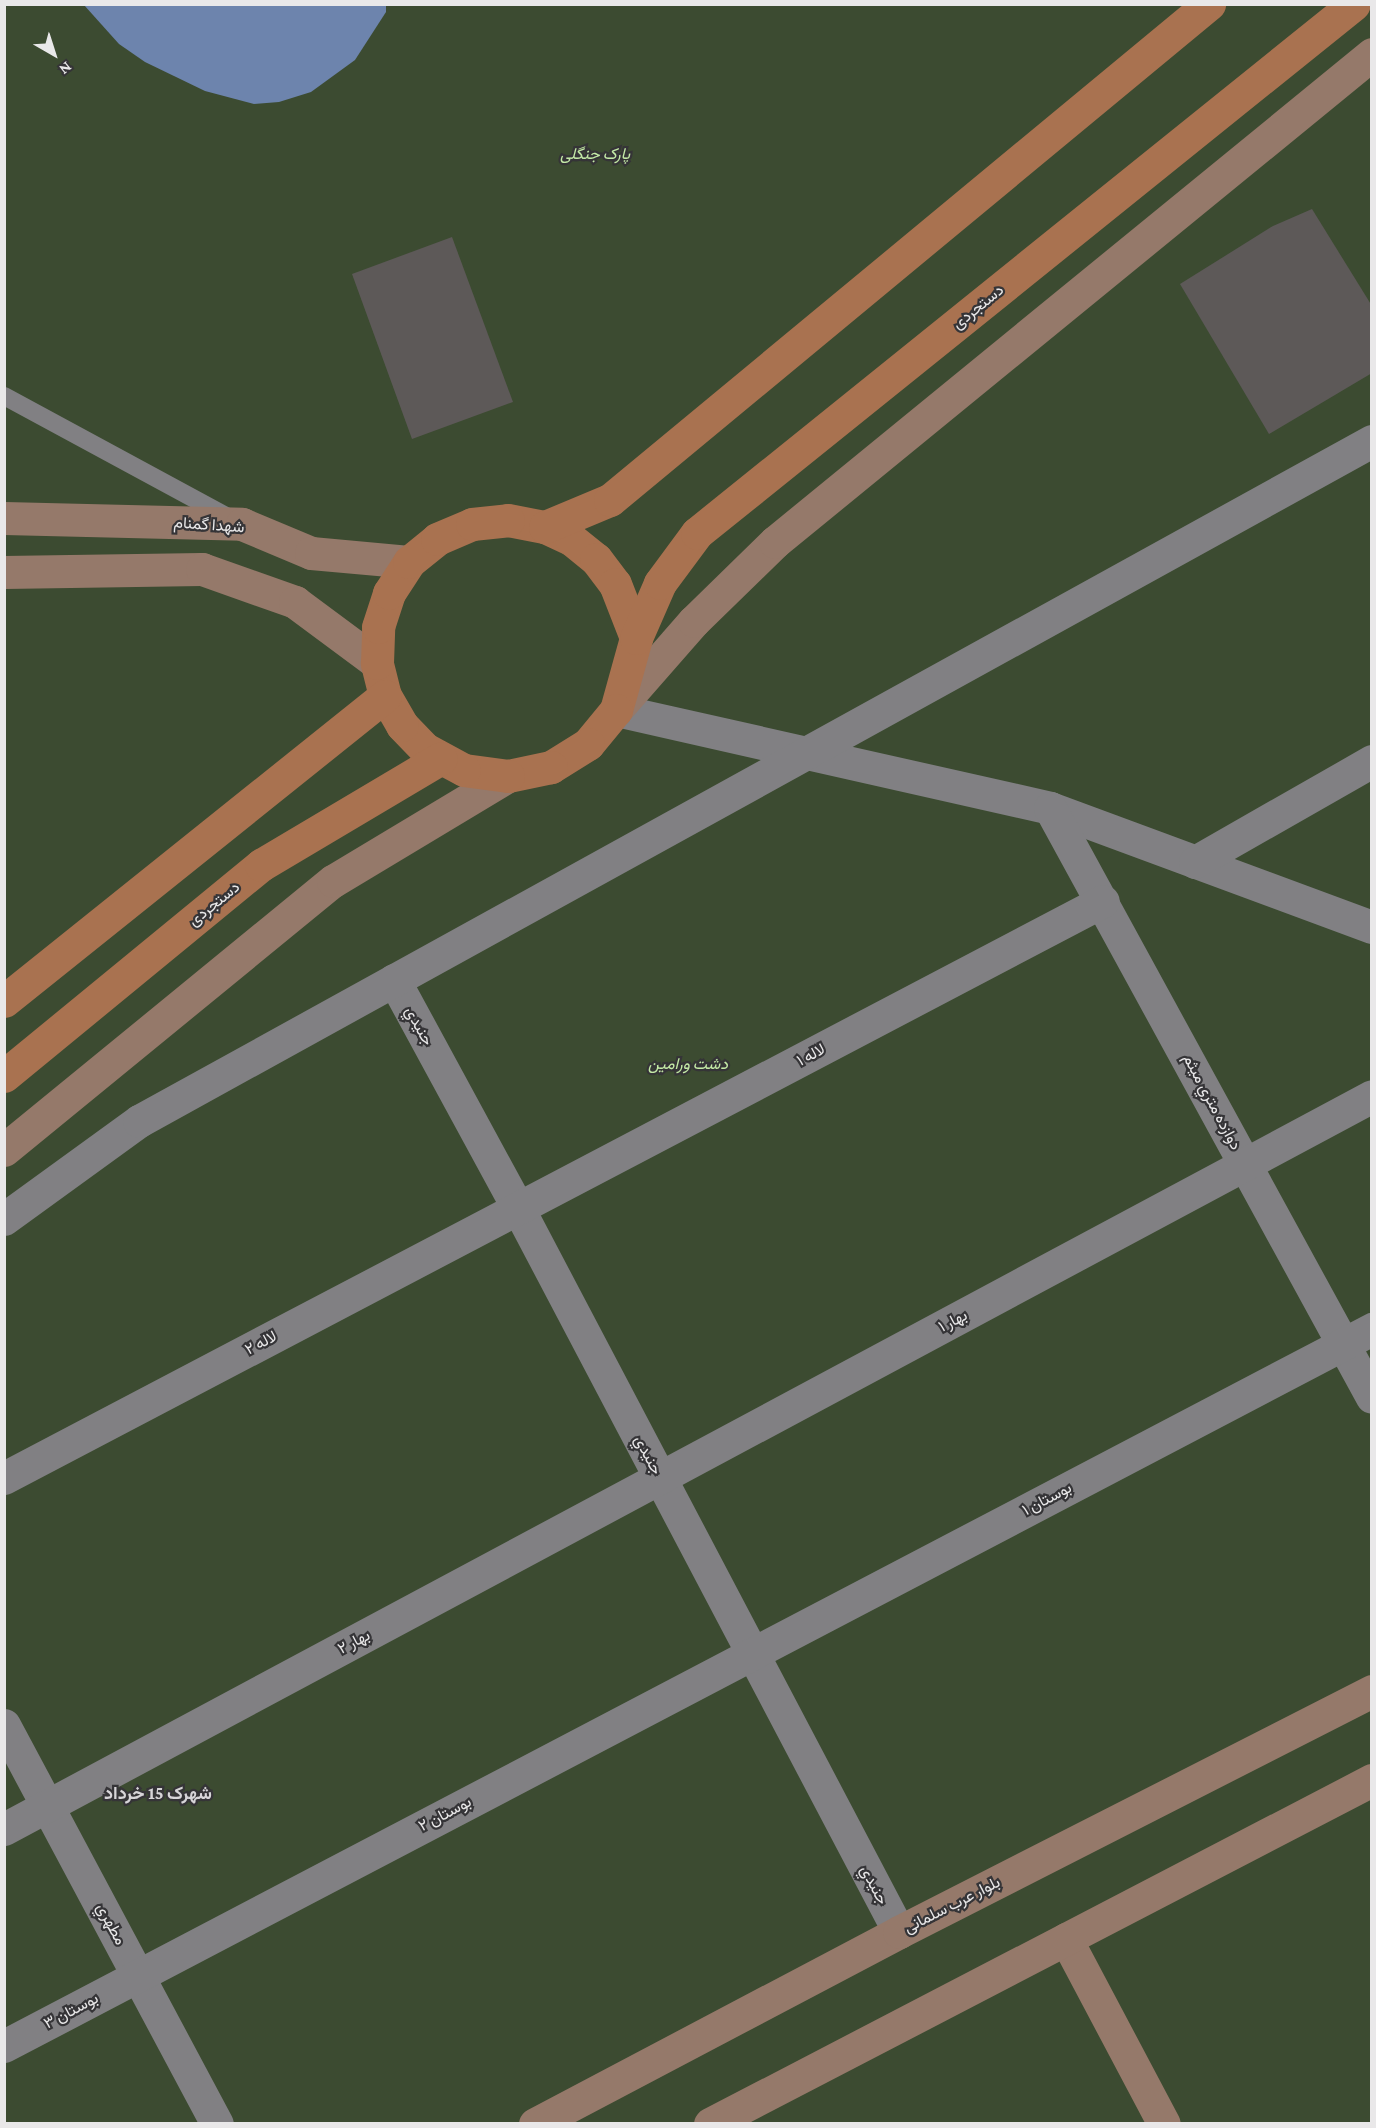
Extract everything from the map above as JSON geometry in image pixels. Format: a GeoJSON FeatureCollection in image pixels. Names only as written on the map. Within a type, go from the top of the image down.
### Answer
{"type":"FeatureCollection","features":[{"type":"Feature","properties":{"kind":"main road"},"geometry":{"type":"LineString","coordinates":[[545,527],[610,500],[1209,4]]}},
{"type":"Feature","properties":{"kind":"main road","name":"دستجردی"},"geometry":{"type":"LineString","coordinates":[[616,710],[636,638],[660,583],[697,533],[1354,4]]}},
{"type":"Feature","properties":{"kind":"main road"},"geometry":{"type":"LineString","coordinates":[[616,710],[579,750],[551,767],[508,776],[464,770],[425,749],[402,725],[385,696],[377,663],[381,619],[389,593],[409,562],[438,539],[472,524],[508,520],[545,527],[571,539],[596,559],[615,584],[636,638]]}},
{"type":"Feature","properties":{"kind":"main road"},"geometry":{"type":"LineString","coordinates":[[4,1001],[385,696]]}},
{"type":"Feature","properties":{"kind":"main road","name":"دستجردی"},"geometry":{"type":"LineString","coordinates":[[4,1076],[261,865],[441,758]]}},
{"type":"Feature","properties":{"kind":"street"},"geometry":{"type":"LineString","coordinates":[[1371,54],[775,542],[694,621],[616,710],[1050,808],[1371,927]]}},
{"type":"Feature","properties":{"kind":"street"},"geometry":{"type":"LineString","coordinates":[[4,1219],[139,1121],[1371,441]]}},
{"type":"Feature","properties":{"kind":"street","name":"شهدا گمنام"},"geometry":{"type":"LineString","coordinates":[[4,518],[242,524],[311,553],[409,562]]}},
{"type":"Feature","properties":{"kind":"street"},"geometry":{"type":"LineString","coordinates":[[4,572],[202,568],[295,602],[377,663]]}},
{"type":"Feature","properties":{"kind":"street"},"geometry":{"type":"LineString","coordinates":[[1195,862],[1371,761]]}},
{"type":"Feature","properties":{"kind":"street"},"geometry":{"type":"LineString","coordinates":[[4,1150],[333,881],[508,776]]}},
{"type":"Feature","properties":{"kind":"street","name":"دوازده متري میثم"},"geometry":{"type":"LineString","coordinates":[[1050,808],[1103,901],[1371,1397]]}},
{"type":"Feature","properties":{"kind":"street","name":"لاله ۱"},"geometry":{"type":"LineString","coordinates":[[518,1208],[1103,901]]}},
{"type":"Feature","properties":{"kind":"street","name":"جنيدي"},"geometry":{"type":"LineString","coordinates":[[394,980],[518,1208],[898,1932]]}},
{"type":"Feature","properties":{"kind":"street","name":"بهار ۱"},"geometry":{"type":"LineString","coordinates":[[660,1478],[1371,1096]]}},
{"type":"Feature","properties":{"kind":"street","name":"لاله ۲"},"geometry":{"type":"LineString","coordinates":[[4,1478],[518,1208]]}},
{"type":"Feature","properties":{"kind":"street","name":"بوستان ۱"},"geometry":{"type":"LineString","coordinates":[[752,1653],[1371,1329]]}},
{"type":"Feature","properties":{"kind":"street","name":"بهار ۲"},"geometry":{"type":"LineString","coordinates":[[4,1828],[660,1478]]}},
{"type":"Feature","properties":{"kind":"street","name":"بوستان ۲"},"geometry":{"type":"LineString","coordinates":[[138,1976],[752,1653]]}},
{"type":"Feature","properties":{"kind":"street","name":"بلوار عرب سلمانی"},"geometry":{"type":"LineString","coordinates":[[535,2124],[898,1932],[1371,1691]]}},
{"type":"Feature","properties":{"kind":"street","name":"مطهري"},"geometry":{"type":"LineString","coordinates":[[4,1725],[217,2124]]}},
{"type":"Feature","properties":{"kind":"street"},"geometry":{"type":"LineString","coordinates":[[710,2124],[1371,1780]]}},
{"type":"Feature","properties":{"kind":"street"},"geometry":{"type":"LineString","coordinates":[[1065,1939],[1164,2124]]}},
{"type":"Feature","properties":{"kind":"street","name":"بوستان ۳"},"geometry":{"type":"LineString","coordinates":[[4,2046],[138,1976]]}},
{"type":"Feature","properties":{"kind":"lane"},"geometry":{"type":"LineString","coordinates":[[4,396],[242,524]]}},
{"type":"Feature","properties":{"kind":"green space","name":"دشت ورامین"},"geometry":{"type":"Polygon","coordinates":[[[5,5],[1371,5],[1371,2123],[5,2124],[5,5]]]}},
{"type":"Feature","properties":{"kind":"water"},"geometry":{"type":"Polygon","coordinates":[[[386,4],[386,12],[355,60],[311,92],[279,102],[254,104],[205,91],[145,62],[119,44],[84,5],[386,4]]]}},
{"type":"Feature","properties":{"kind":"building"},"geometry":{"type":"Polygon","coordinates":[[[1312,209],[1372,306],[1372,373],[1269,434],[1180,284],[1273,226],[1312,209]]]}},
{"type":"Feature","properties":{"kind":"building"},"geometry":{"type":"Polygon","coordinates":[[[452,237],[513,402],[412,439],[352,274],[452,237]]]}},
{"type":"Feature","properties":{"kind":"district","name":"شهرک 15 خرداد"},"geometry":{"type":"Point","coordinates":[158,1793]}},
{"type":"Feature","properties":{"kind":"park label","name":"پارک جنگلی"},"geometry":{"type":"Point","coordinates":[595,154]}}]}
